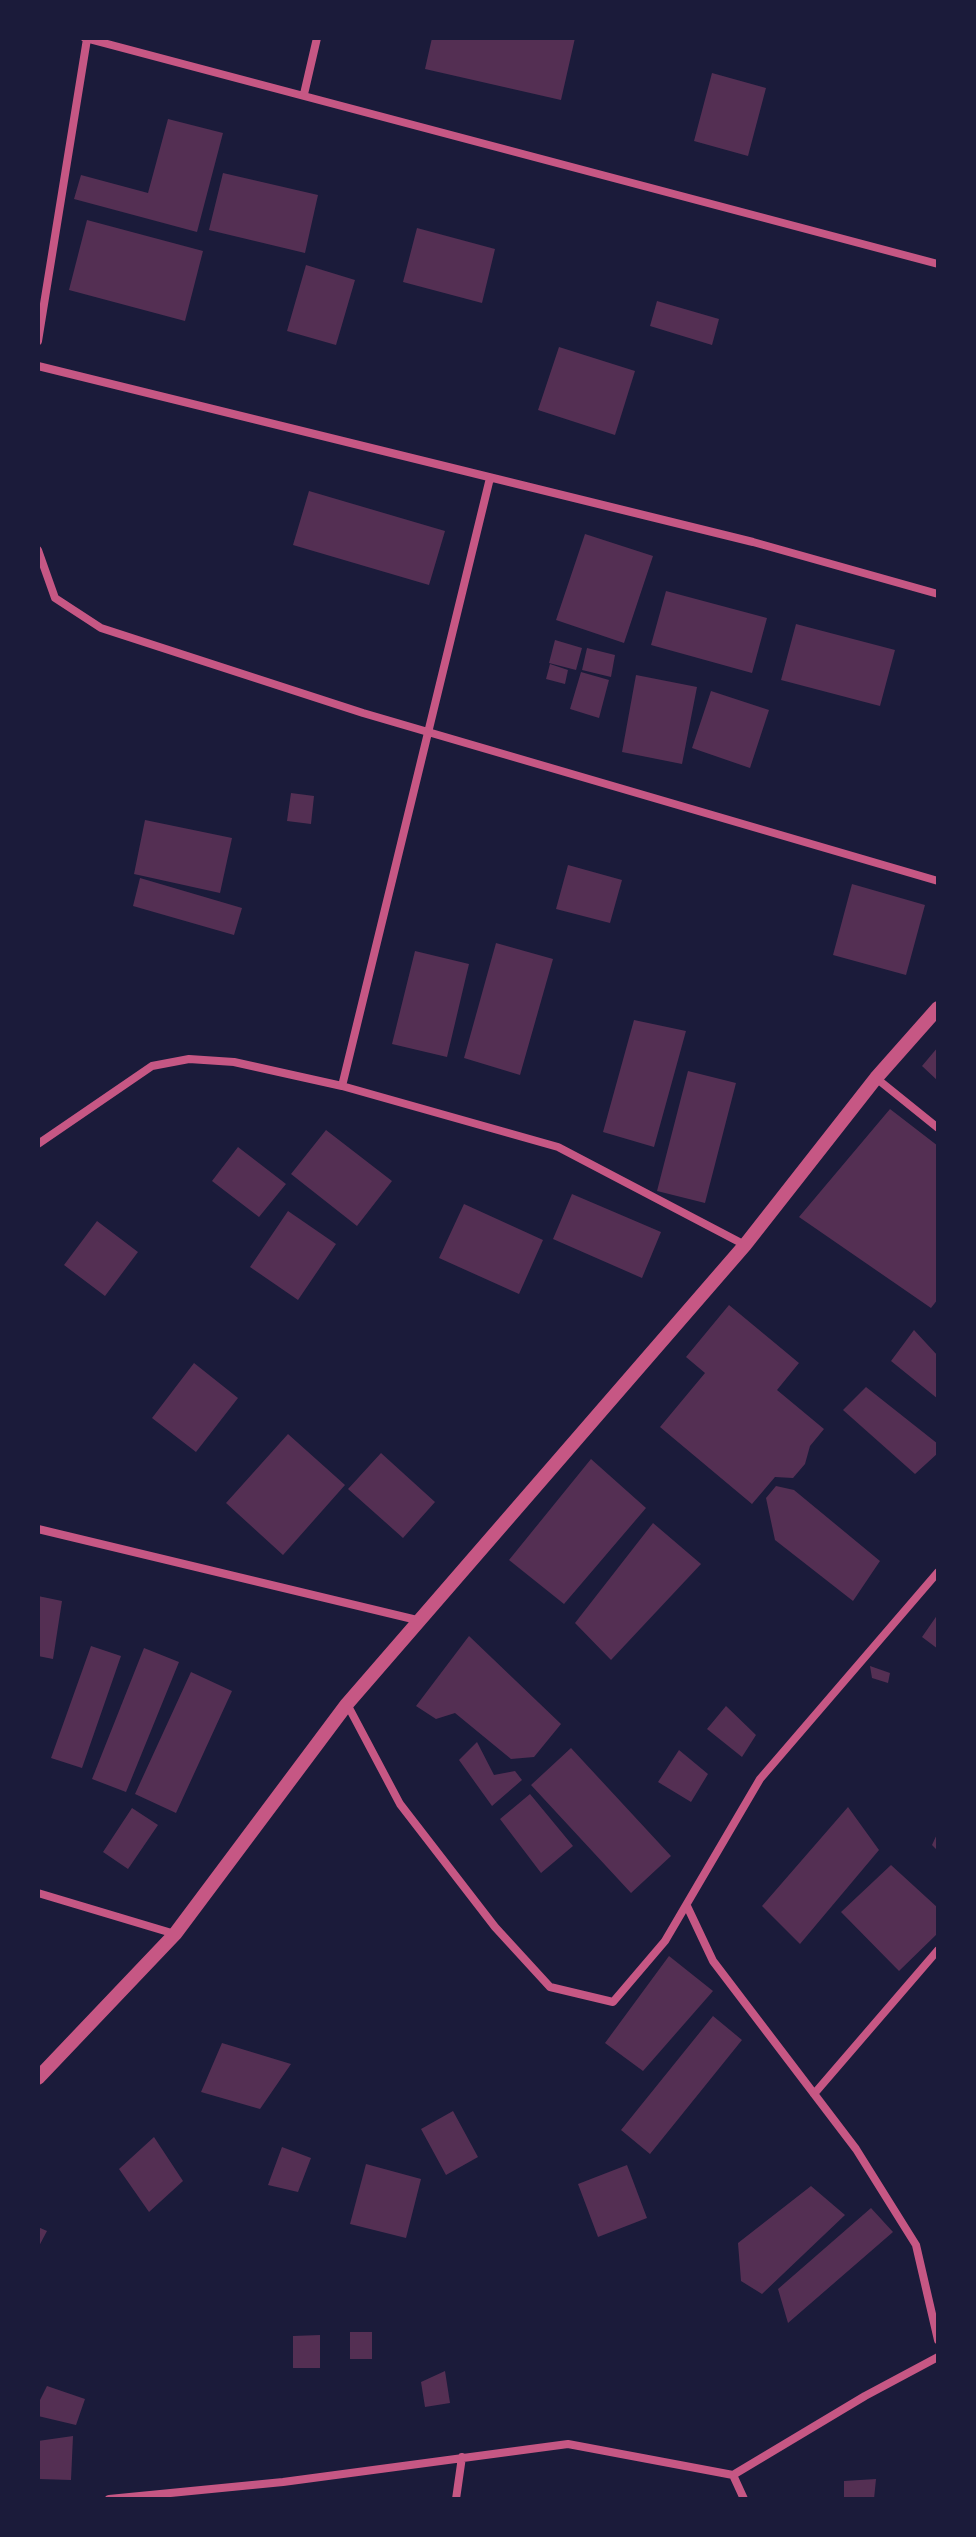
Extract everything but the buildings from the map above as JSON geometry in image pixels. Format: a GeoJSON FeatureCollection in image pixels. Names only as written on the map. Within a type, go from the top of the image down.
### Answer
{"type":"FeatureCollection","features":[{"type":"Feature","properties":{"kind":"street"},"geometry":{"type":"LineString","coordinates":[[38,341],[86,38],[938,264]]}},
{"type":"Feature","properties":{"kind":"street"},"geometry":{"type":"LineString","coordinates":[[304,94],[317,38]]}},
{"type":"Feature","properties":{"kind":"street"},"geometry":{"type":"LineString","coordinates":[[38,366],[753,542],[938,594]]}},
{"type":"Feature","properties":{"kind":"street"},"geometry":{"type":"LineString","coordinates":[[342,1086],[490,478]]}},
{"type":"Feature","properties":{"kind":"street"},"geometry":{"type":"LineString","coordinates":[[38,550],[55,598],[101,628],[427,731],[938,881]]}},
{"type":"Feature","properties":{"kind":"street"},"geometry":{"type":"LineString","coordinates":[[38,2078],[175,1934],[347,1704],[745,1245],[876,1078],[938,1008]]}},
{"type":"Feature","properties":{"kind":"street"},"geometry":{"type":"LineString","coordinates":[[38,1144],[152,1066],[189,1059],[234,1062],[342,1086],[558,1147],[745,1245]]}},
{"type":"Feature","properties":{"kind":"street"},"geometry":{"type":"LineString","coordinates":[[876,1078],[938,1128]]}},
{"type":"Feature","properties":{"kind":"street"},"geometry":{"type":"LineString","coordinates":[[38,1529],[417,1620]]}},
{"type":"Feature","properties":{"kind":"street"},"geometry":{"type":"LineString","coordinates":[[347,1704],[400,1804],[495,1927],[550,1987],[613,2002],[665,1941],[734,1817],[760,1779],[938,1572]]}},
{"type":"Feature","properties":{"kind":"street"},"geometry":{"type":"LineString","coordinates":[[38,1893],[175,1934]]}},
{"type":"Feature","properties":{"kind":"street"},"geometry":{"type":"LineString","coordinates":[[687,1906],[713,1961],[856,2149],[916,2245],[938,2340]]}},
{"type":"Feature","properties":{"kind":"street"},"geometry":{"type":"LineString","coordinates":[[814,2094],[938,1950]]}},
{"type":"Feature","properties":{"kind":"street"},"geometry":{"type":"LineString","coordinates":[[109,2499],[283,2482],[568,2444],[733,2475],[865,2396],[938,2357]]}},
{"type":"Feature","properties":{"kind":"street"},"geometry":{"type":"LineString","coordinates":[[456,2499],[462,2457]]}},
{"type":"Feature","properties":{"kind":"street"},"geometry":{"type":"LineString","coordinates":[[733,2475],[744,2499]]}}]}
